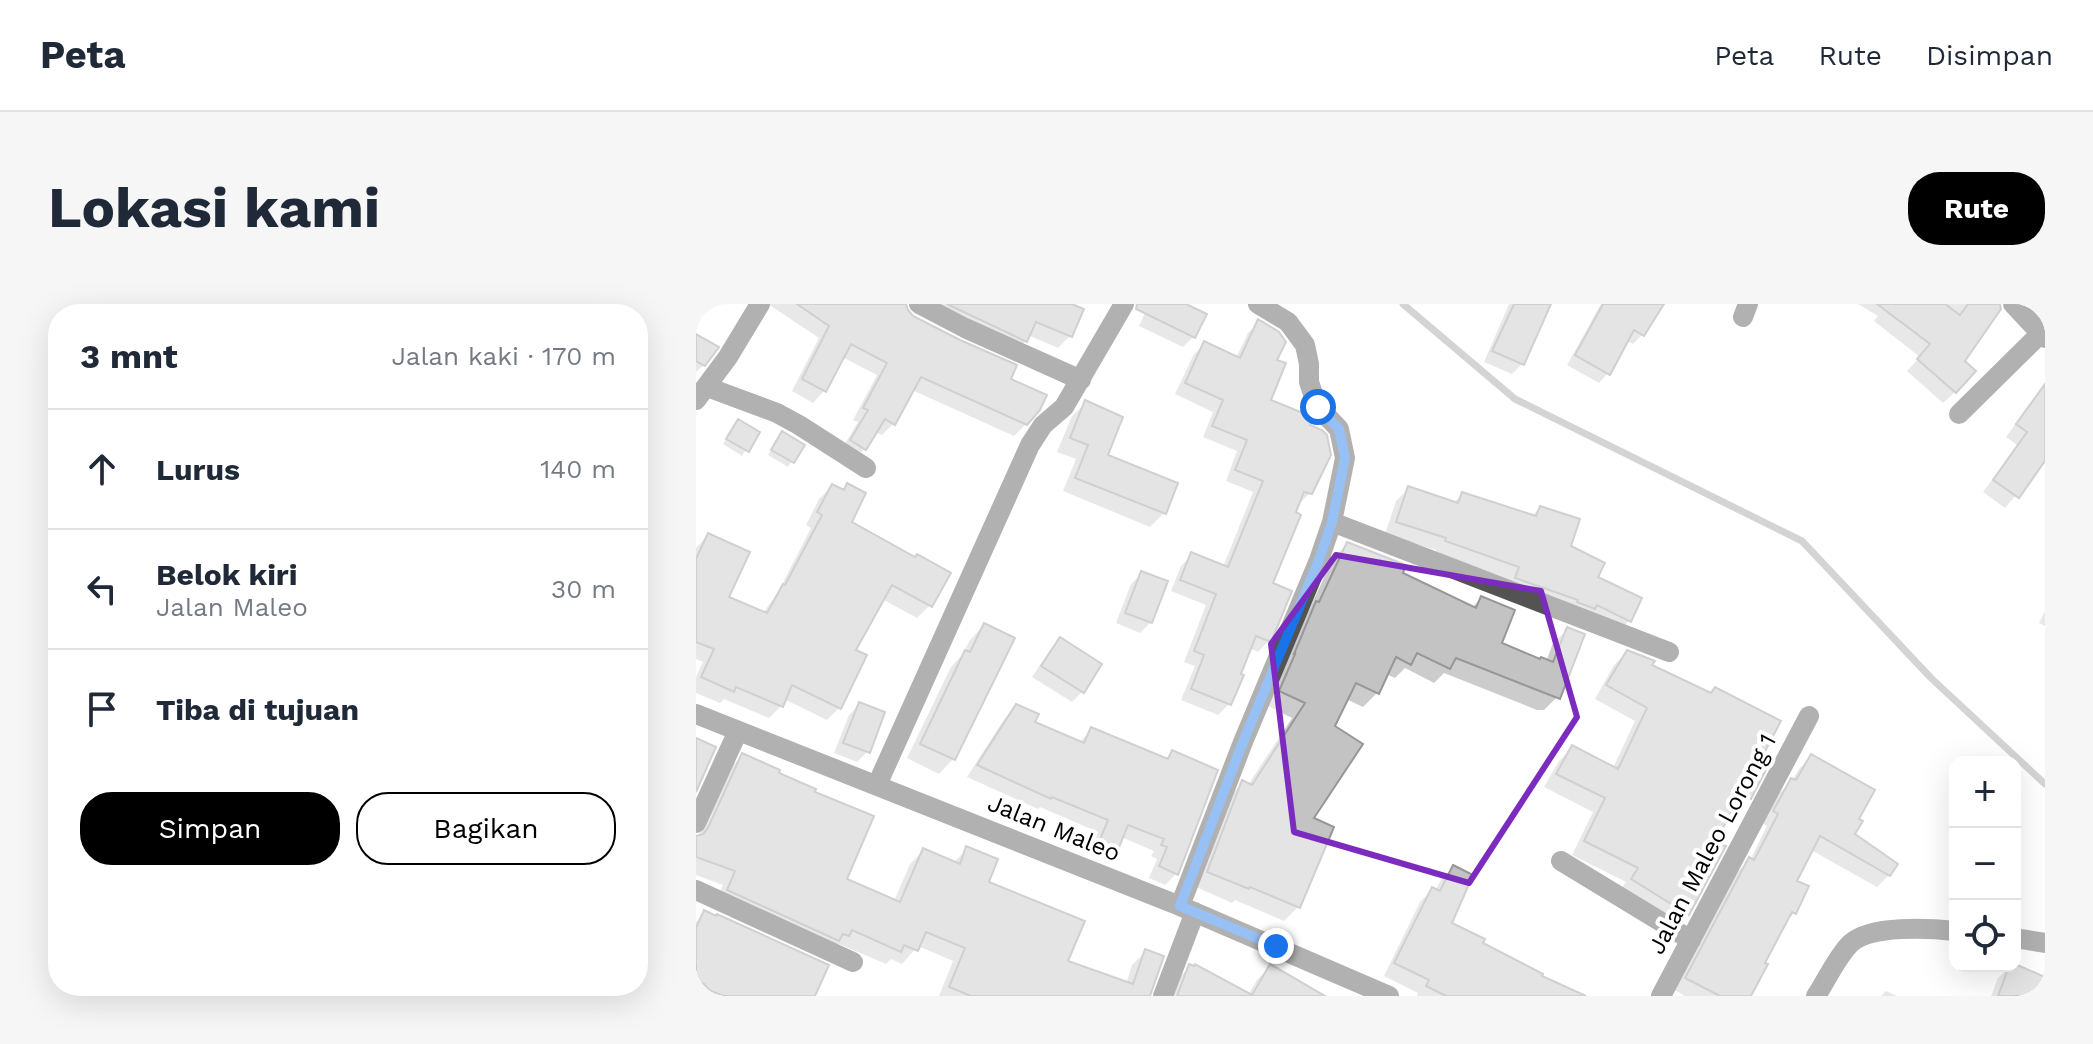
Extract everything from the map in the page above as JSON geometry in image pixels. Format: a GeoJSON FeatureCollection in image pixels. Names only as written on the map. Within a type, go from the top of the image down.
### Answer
{"type":"FeatureCollection","features":[{"type":"Feature","properties":{"kind":"street"},"geometry":{"type":"LineString","coordinates":[[760,304],[702,394],[777,413],[866,468]]}},
{"type":"Feature","properties":{"kind":"street"},"geometry":{"type":"LineString","coordinates":[[919,304],[1081,380]]}},
{"type":"Feature","properties":{"kind":"street"},"geometry":{"type":"LineString","coordinates":[[877,785],[1030,445],[1043,425],[1064,407],[1124,304]]}},
{"type":"Feature","properties":{"kind":"street"},"geometry":{"type":"LineString","coordinates":[[1163,996],[1187,909],[1243,742],[1332,522],[1345,458],[1339,429],[1318,407],[1313,394],[1305,345],[1288,322],[1258,304]]}},
{"type":"Feature","properties":{"kind":"street"},"geometry":{"type":"LineString","coordinates":[[1959,414],[2042,336],[2013,304]]}},
{"type":"Feature","properties":{"kind":"street"},"geometry":{"type":"LineString","coordinates":[[1332,522],[1669,652]]}},
{"type":"Feature","properties":{"kind":"street","name":"Jalan Maleo"},"geometry":{"type":"LineString","coordinates":[[696,714],[1187,909],[1389,996]]}},
{"type":"Feature","properties":{"kind":"street","name":"Jalan Maleo Lorong 1"},"geometry":{"type":"LineString","coordinates":[[1661,996],[1809,716]]}},
{"type":"Feature","properties":{"kind":"street"},"geometry":{"type":"LineString","coordinates":[[696,823],[738,731]]}},
{"type":"Feature","properties":{"kind":"street"},"geometry":{"type":"LineString","coordinates":[[1561,861],[1691,940]]}},
{"type":"Feature","properties":{"kind":"street"},"geometry":{"type":"LineString","coordinates":[[696,890],[853,962]]}},
{"type":"Feature","properties":{"kind":"street"},"geometry":{"type":"LineString","coordinates":[[1816,996],[1848,945],[1864,935],[1912,928],[1949,931]]}},
{"type":"Feature","properties":{"kind":"street"},"geometry":{"type":"LineString","coordinates":[[2021,939],[2045,943]]}},
{"type":"Feature","properties":{"kind":"highlighted area"},"geometry":{"type":"Polygon","coordinates":[[[1336,555],[1541,591],[1577,717],[1469,883],[1294,832],[1271,644],[1336,555]]]}},
{"type":"Feature","properties":{"kind":"building"},"geometry":{"type":"Polygon","coordinates":[[[797,304],[906,304],[913,316],[1017,365],[1011,379],[1047,395],[1040,410],[1027,425],[921,377],[895,425],[885,419],[866,450],[850,440],[868,410],[863,408],[887,363],[851,344],[826,392],[802,379],[829,326],[797,304]]]}},
{"type":"Feature","properties":{"kind":"building"},"geometry":{"type":"Polygon","coordinates":[[[947,304],[1072,304],[1084,309],[1072,337],[1036,322],[1027,342],[947,304]]]}},
{"type":"Feature","properties":{"kind":"building"},"geometry":{"type":"Polygon","coordinates":[[[1137,304],[1186,304],[1207,314],[1195,338],[1136,309],[1137,304]]]}},
{"type":"Feature","properties":{"kind":"building"},"geometry":{"type":"Polygon","coordinates":[[[1514,304],[1551,304],[1524,365],[1492,351],[1514,304]]]}},
{"type":"Feature","properties":{"kind":"building"},"geometry":{"type":"Polygon","coordinates":[[[1603,304],[1664,304],[1644,336],[1634,330],[1610,375],[1575,355],[1603,304]]]}},
{"type":"Feature","properties":{"kind":"building"},"geometry":{"type":"Polygon","coordinates":[[[1877,304],[1945,304],[1960,315],[1968,304],[2000,304],[2001,309],[1965,361],[1976,371],[1956,393],[1917,359],[1930,344],[1877,304]]]}},
{"type":"Feature","properties":{"kind":"building"},"geometry":{"type":"Polygon","coordinates":[[[1258,319],[1279,332],[1286,342],[1277,360],[1286,363],[1271,400],[1308,415],[1312,420],[1310,425],[1327,435],[1331,455],[1312,494],[1304,492],[1296,512],[1301,515],[1273,583],[1292,591],[1271,642],[1256,636],[1231,705],[1191,689],[1204,655],[1194,651],[1216,594],[1180,580],[1191,552],[1228,567],[1263,481],[1235,470],[1247,440],[1212,426],[1223,400],[1185,383],[1204,341],[1240,358],[1258,319]]]}},
{"type":"Feature","properties":{"kind":"building"},"geometry":{"type":"Polygon","coordinates":[[[696,334],[719,347],[705,366],[696,361],[696,334]]]}},
{"type":"Feature","properties":{"kind":"building"},"geometry":{"type":"Polygon","coordinates":[[[2045,384],[2045,461],[2019,498],[1993,480],[2027,432],[2016,424],[2045,384]]]}},
{"type":"Feature","properties":{"kind":"building"},"geometry":{"type":"Polygon","coordinates":[[[1085,400],[1123,417],[1108,455],[1178,483],[1166,514],[1075,478],[1088,445],[1070,438],[1085,400]]]}},
{"type":"Feature","properties":{"kind":"building"},"geometry":{"type":"Polygon","coordinates":[[[738,419],[760,432],[749,452],[726,439],[738,419]]]}},
{"type":"Feature","properties":{"kind":"building"},"geometry":{"type":"Polygon","coordinates":[[[782,431],[805,445],[794,463],[771,450],[782,431]]]}},
{"type":"Feature","properties":{"kind":"building"},"geometry":{"type":"Polygon","coordinates":[[[847,483],[866,493],[852,522],[951,573],[932,607],[892,585],[856,650],[867,655],[841,709],[792,685],[783,707],[736,687],[734,692],[701,677],[714,649],[696,642],[696,559],[708,533],[750,552],[729,597],[767,613],[822,515],[817,512],[832,484],[844,490],[847,483]]]}},
{"type":"Feature","properties":{"kind":"building"},"geometry":{"type":"Polygon","coordinates":[[[1408,486],[1458,503],[1462,492],[1536,516],[1540,506],[1580,519],[1571,546],[1605,563],[1598,577],[1642,598],[1631,622],[1597,605],[1595,609],[1515,578],[1519,567],[1396,522],[1408,486]]]}},
{"type":"Feature","properties":{"kind":"building"},"geometry":{"type":"Polygon","coordinates":[[[1347,542],[1406,565],[1403,573],[1476,608],[1481,596],[1515,610],[1502,643],[1540,659],[1553,662],[1567,627],[1585,634],[1560,699],[1456,658],[1450,669],[1417,653],[1411,665],[1396,657],[1379,694],[1356,683],[1335,726],[1363,744],[1314,818],[1334,827],[1300,908],[1207,872],[1242,780],[1252,785],[1305,703],[1279,691],[1316,601],[1319,602],[1347,542]]]}},
{"type":"Feature","properties":{"kind":"building"},"geometry":{"type":"Polygon","coordinates":[[[1141,571],[1168,581],[1152,623],[1125,613],[1141,571]]]}},
{"type":"Feature","properties":{"kind":"building"},"geometry":{"type":"Polygon","coordinates":[[[984,623],[1015,638],[955,760],[920,744],[965,650],[970,652],[984,623]]]}},
{"type":"Feature","properties":{"kind":"building"},"geometry":{"type":"Polygon","coordinates":[[[1060,637],[1102,664],[1084,693],[1041,666],[1060,637]]]}},
{"type":"Feature","properties":{"kind":"building"},"geometry":{"type":"Polygon","coordinates":[[[1627,650],[1655,661],[1652,665],[1711,693],[1715,687],[1781,721],[1760,761],[1768,766],[1751,799],[1741,794],[1716,841],[1726,846],[1689,915],[1631,879],[1638,868],[1584,841],[1605,798],[1556,774],[1572,745],[1618,769],[1647,708],[1606,685],[1627,650]]]}},
{"type":"Feature","properties":{"kind":"building"},"geometry":{"type":"Polygon","coordinates":[[[859,702],[885,712],[870,753],[843,743],[859,702]]]}},
{"type":"Feature","properties":{"kind":"building"},"geometry":{"type":"Polygon","coordinates":[[[1016,704],[1039,714],[1035,722],[1084,743],[1091,727],[1168,759],[1172,750],[1218,770],[1178,875],[1159,866],[1167,847],[1161,845],[1164,839],[1128,825],[1118,850],[1099,842],[1108,820],[1051,799],[977,765],[1016,704]]]}},
{"type":"Feature","properties":{"kind":"building"},"geometry":{"type":"Polygon","coordinates":[[[696,738],[716,747],[696,792],[696,738]]]}},
{"type":"Feature","properties":{"kind":"building"},"geometry":{"type":"Polygon","coordinates":[[[742,753],[816,789],[815,792],[874,816],[847,879],[900,902],[923,848],[960,864],[966,846],[998,859],[989,882],[1085,921],[1068,961],[1133,984],[1145,949],[1164,956],[1150,996],[971,996],[949,987],[965,948],[926,932],[918,951],[904,945],[901,952],[852,930],[849,936],[843,934],[839,941],[727,890],[735,871],[696,857],[696,836],[708,828],[742,753]]]}},
{"type":"Feature","properties":{"kind":"building"},"geometry":{"type":"Polygon","coordinates":[[[1811,754],[1875,790],[1859,819],[1863,821],[1855,834],[1898,864],[1890,876],[1820,836],[1797,881],[1809,886],[1796,914],[1792,912],[1765,963],[1768,964],[1751,996],[1720,996],[1685,978],[1749,857],[1754,860],[1778,814],[1773,811],[1791,778],[1796,780],[1811,754]]]}},
{"type":"Feature","properties":{"kind":"building"},"geometry":{"type":"Polygon","coordinates":[[[1453,865],[1473,875],[1452,923],[1485,939],[1483,943],[1542,976],[1586,996],[1446,996],[1426,986],[1429,980],[1394,963],[1432,887],[1440,891],[1453,865]]]}},
{"type":"Feature","properties":{"kind":"building"},"geometry":{"type":"Polygon","coordinates":[[[704,910],[829,965],[815,996],[723,996],[696,982],[696,928],[704,910]]]}},
{"type":"Feature","properties":{"kind":"building"},"geometry":{"type":"Polygon","coordinates":[[[1189,964],[1195,964],[1252,995],[1270,964],[1325,996],[1177,996],[1189,964]]]}},
{"type":"Feature","properties":{"kind":"building"},"geometry":{"type":"Polygon","coordinates":[[[2021,967],[2045,977],[2045,996],[1998,996],[2007,972],[2021,972],[2021,967]]]}},
{"type":"Feature","properties":{"kind":"waterway"},"geometry":{"type":"LineString","coordinates":[[1403,304],[1515,399],[1802,541],[1931,678],[2045,784]]}},
{"type":"Feature","properties":{"kind":"route"},"geometry":{"type":"LineString","coordinates":[[1276,946],[1180,906],[1332,522],[1345,458],[1339,429],[1318,407]]}}]}
